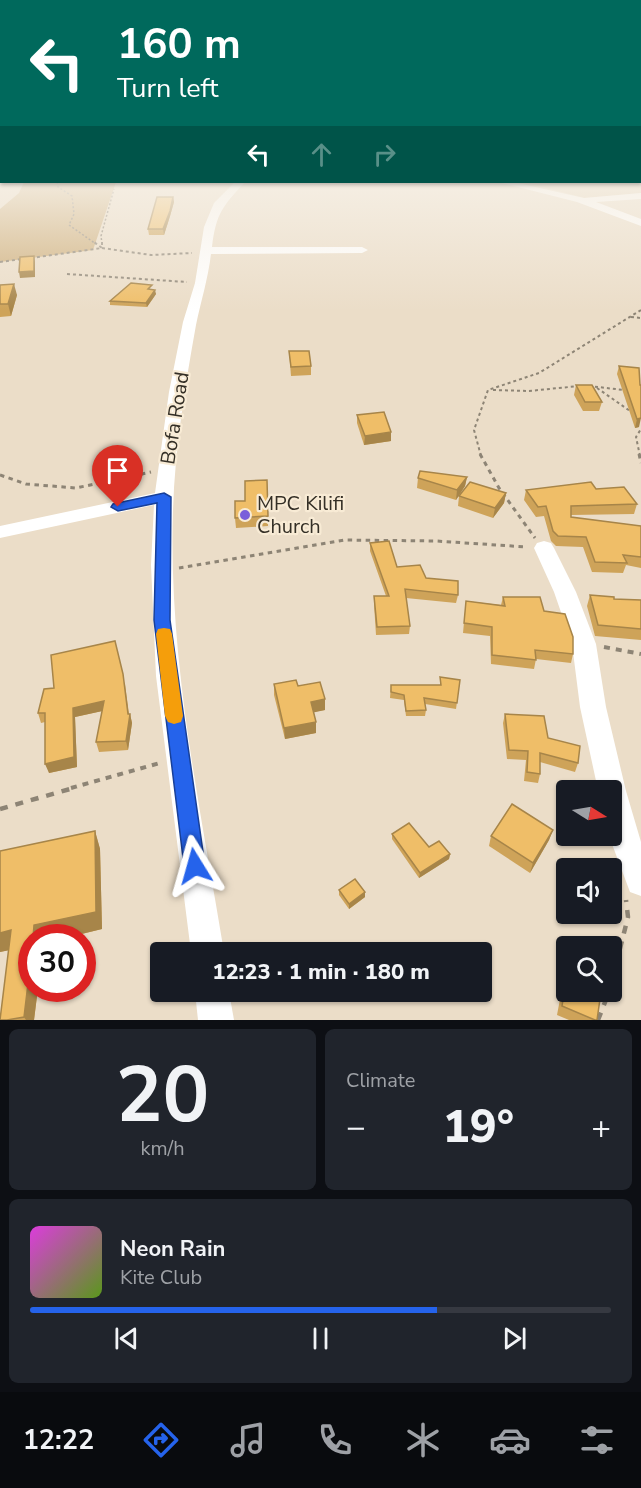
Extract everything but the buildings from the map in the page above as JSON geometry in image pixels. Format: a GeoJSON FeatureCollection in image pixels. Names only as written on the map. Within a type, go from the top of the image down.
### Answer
{"type":"FeatureCollection","features":[{"type":"Feature","properties":{"kind":"street","name":"Bofa Road"},"geometry":{"type":"LineString","coordinates":[[206,942],[162,620],[162,571],[167,469],[190,321],[201,283],[212,216]]}},
{"type":"Feature","properties":{"kind":"street"},"geometry":{"type":"LineString","coordinates":[[621,216],[641,223]]}},
{"type":"Feature","properties":{"kind":"street"},"geometry":{"type":"LineString","coordinates":[[205,251],[362,250]]}},
{"type":"Feature","properties":{"kind":"street"},"geometry":{"type":"LineString","coordinates":[[0,532],[164,497]]}},
{"type":"Feature","properties":{"kind":"street"},"geometry":{"type":"LineString","coordinates":[[544,548],[565,592],[584,644],[593,707],[610,780]]}},
{"type":"Feature","properties":{"kind":"street"},"geometry":{"type":"LineString","coordinates":[[622,834],[633,888]]}},
{"type":"Feature","properties":{"kind":"street"},"geometry":{"type":"LineString","coordinates":[[213,1002],[216,1020]]}},
{"type":"Feature","properties":{"kind":"path"},"geometry":{"type":"LineString","coordinates":[[73,216],[69,225],[102,248]]}},
{"type":"Feature","properties":{"kind":"path"},"geometry":{"type":"LineString","coordinates":[[102,248],[100,236],[106,216]]}},
{"type":"Feature","properties":{"kind":"path"},"geometry":{"type":"LineString","coordinates":[[0,262],[102,248],[173,256],[205,251]]}},
{"type":"Feature","properties":{"kind":"path"},"geometry":{"type":"LineString","coordinates":[[67,274],[201,283]]}},
{"type":"Feature","properties":{"kind":"path"},"geometry":{"type":"LineString","coordinates":[[488,390],[539,373],[641,310]]}},
{"type":"Feature","properties":{"kind":"path"},"geometry":{"type":"LineString","coordinates":[[630,317],[641,318]]}},
{"type":"Feature","properties":{"kind":"path"},"geometry":{"type":"LineString","coordinates":[[488,390],[529,391],[592,386],[626,390]]}},
{"type":"Feature","properties":{"kind":"path"},"geometry":{"type":"LineString","coordinates":[[592,386],[612,396],[631,411]]}},
{"type":"Feature","properties":{"kind":"path"},"geometry":{"type":"LineString","coordinates":[[488,390],[473,432],[482,458],[519,519],[544,548]]}},
{"type":"Feature","properties":{"kind":"path"},"geometry":{"type":"LineString","coordinates":[[641,429],[636,437],[641,463]]}},
{"type":"Feature","properties":{"kind":"path"},"geometry":{"type":"LineString","coordinates":[[0,475],[26,484],[76,488],[167,469]]}},
{"type":"Feature","properties":{"kind":"path"},"geometry":{"type":"LineString","coordinates":[[162,571],[345,540],[436,541],[544,548]]}},
{"type":"Feature","properties":{"kind":"path"},"geometry":{"type":"LineString","coordinates":[[584,644],[641,654]]}},
{"type":"Feature","properties":{"kind":"path"},"geometry":{"type":"LineString","coordinates":[[0,809],[179,757]]}},
{"type":"Feature","properties":{"kind":"path"},"geometry":{"type":"LineString","coordinates":[[622,941],[633,888]]}},
{"type":"Feature","properties":{"kind":"path"},"geometry":{"type":"LineString","coordinates":[[598,1020],[606,1002]]}},
{"type":"Feature","properties":{"kind":"shaded area"},"geometry":{"type":"Polygon","coordinates":[[[0,216],[105,216],[93,250],[0,262],[0,216]]]}},
{"type":"Feature","properties":{"kind":"slow traffic"},"geometry":{"type":"LineString","coordinates":[[164,634],[174,716]]}},
{"type":"Feature","properties":{"kind":"place","name":"MPC Kilifi Church"},"geometry":{"type":"Point","coordinates":[245,515]}},
{"type":"Feature","properties":{"kind":"route"},"geometry":{"type":"LineString","coordinates":[[118,507],[164,497],[162,620],[195,866]]}}]}
